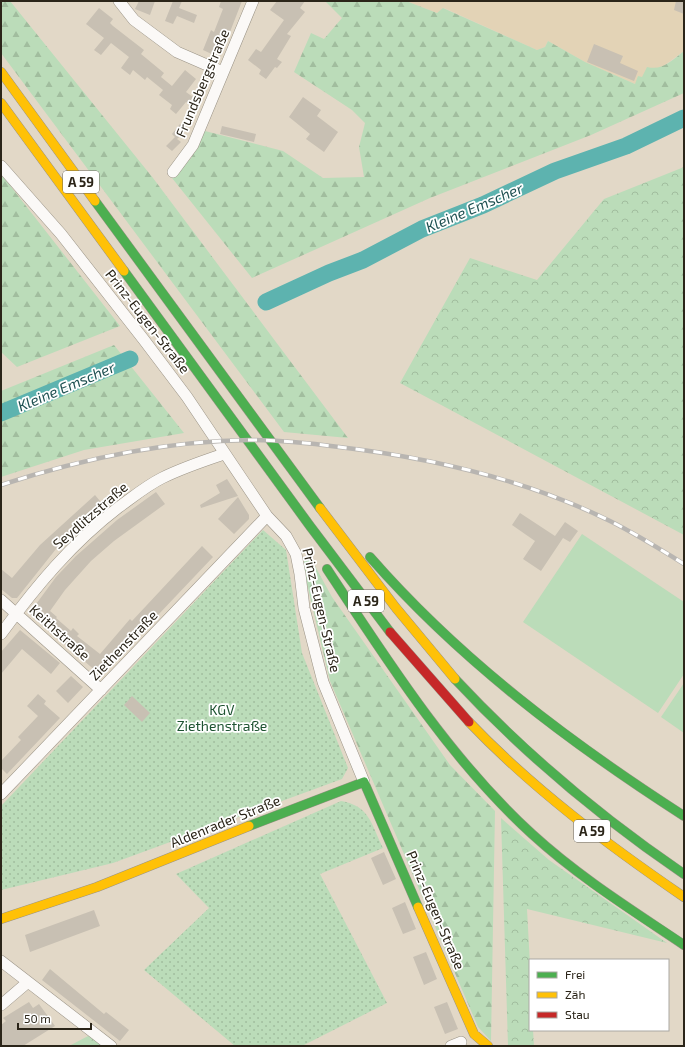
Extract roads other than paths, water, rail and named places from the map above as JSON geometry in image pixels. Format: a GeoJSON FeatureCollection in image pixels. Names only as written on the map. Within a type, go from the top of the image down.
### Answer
{"type":"FeatureCollection","features":[{"type":"Feature","properties":{"kind":"main road","name":"A 59"},"geometry":{"type":"LineString","coordinates":[[1,72],[399,613],[464,690],[502,728],[559,780],[602,814],[684,874]]}},
{"type":"Feature","properties":{"kind":"main road","name":"A 59"},"geometry":{"type":"LineString","coordinates":[[1,103],[270,471],[390,632],[471,724],[506,758],[589,828],[647,872],[684,897]]}},
{"type":"Feature","properties":{"kind":"main road"},"geometry":{"type":"LineString","coordinates":[[293,470],[356,539]]}},
{"type":"Feature","properties":{"kind":"main road"},"geometry":{"type":"LineString","coordinates":[[270,471],[307,539]]}},
{"type":"Feature","properties":{"kind":"main road"},"geometry":{"type":"LineString","coordinates":[[365,550],[456,647],[496,683],[572,742],[618,774],[684,816]]}},
{"type":"Feature","properties":{"kind":"main road"},"geometry":{"type":"LineString","coordinates":[[320,558],[397,676],[476,775],[512,815],[574,870],[684,945]]}},
{"type":"Feature","properties":{"kind":"main road","name":"Aldenrader Straße"},"geometry":{"type":"LineString","coordinates":[[1,919],[97,887],[334,792],[364,782]]}},
{"type":"Feature","properties":{"kind":"main road","name":"Prinz-Eugen-Straße"},"geometry":{"type":"LineString","coordinates":[[364,782],[474,1034],[488,1046]]}},
{"type":"Feature","properties":{"kind":"main road","name":"Aldenrader Straße"},"geometry":{"type":"LineString","coordinates":[[1,910],[97,887]]}},
{"type":"Feature","properties":{"kind":"main road"},"geometry":{"type":"LineString","coordinates":[[662,929],[684,939]]}},
{"type":"Feature","properties":{"kind":"street"},"geometry":{"type":"LineString","coordinates":[[119,1],[134,20],[177,52],[223,72]]}},
{"type":"Feature","properties":{"kind":"street","name":"Frundsbergstraße"},"geometry":{"type":"LineString","coordinates":[[173,172],[194,145],[253,1]]}},
{"type":"Feature","properties":{"kind":"street","name":"Prinz-Eugen-Straße"},"geometry":{"type":"LineString","coordinates":[[1,166],[61,234],[144,340],[187,397],[266,516],[286,536],[296,554],[304,608],[323,682],[364,782]]}},
{"type":"Feature","properties":{"kind":"street","name":"Seydlitzstraße"},"geometry":{"type":"LineString","coordinates":[[1,634],[44,577],[101,521],[160,479],[181,469],[224,454]]}},
{"type":"Feature","properties":{"kind":"street","name":"Ziethenstraße"},"geometry":{"type":"LineString","coordinates":[[1,794],[266,516]]}},
{"type":"Feature","properties":{"kind":"street","name":"Keithstraße"},"geometry":{"type":"LineString","coordinates":[[1,600],[101,690]]}},
{"type":"Feature","properties":{"kind":"street"},"geometry":{"type":"LineString","coordinates":[[1,961],[111,1046]]}},
{"type":"Feature","properties":{"kind":"street"},"geometry":{"type":"LineString","coordinates":[[1,1005],[28,982]]}},
{"type":"Feature","properties":{"kind":"waterway","name":"Kleine Emscher"},"geometry":{"type":"LineString","coordinates":[[266,302],[329,273],[363,260],[422,229],[483,205],[555,171],[626,146],[684,118]]}},
{"type":"Feature","properties":{"kind":"waterway","name":"Kleine Emscher"},"geometry":{"type":"LineString","coordinates":[[1,413],[130,359]]}},
{"type":"Feature","properties":{"kind":"railway"},"geometry":{"type":"LineString","coordinates":[[1,485],[62,467],[124,453],[155,448],[218,441],[250,440],[317,444],[409,457],[443,464],[478,472],[545,493],[610,521],[639,536],[684,564]]}},
{"type":"Feature","properties":{"kind":"park label","name":"KGV Ziethenstraße"},"geometry":{"type":"Point","coordinates":[222,718]}}]}
